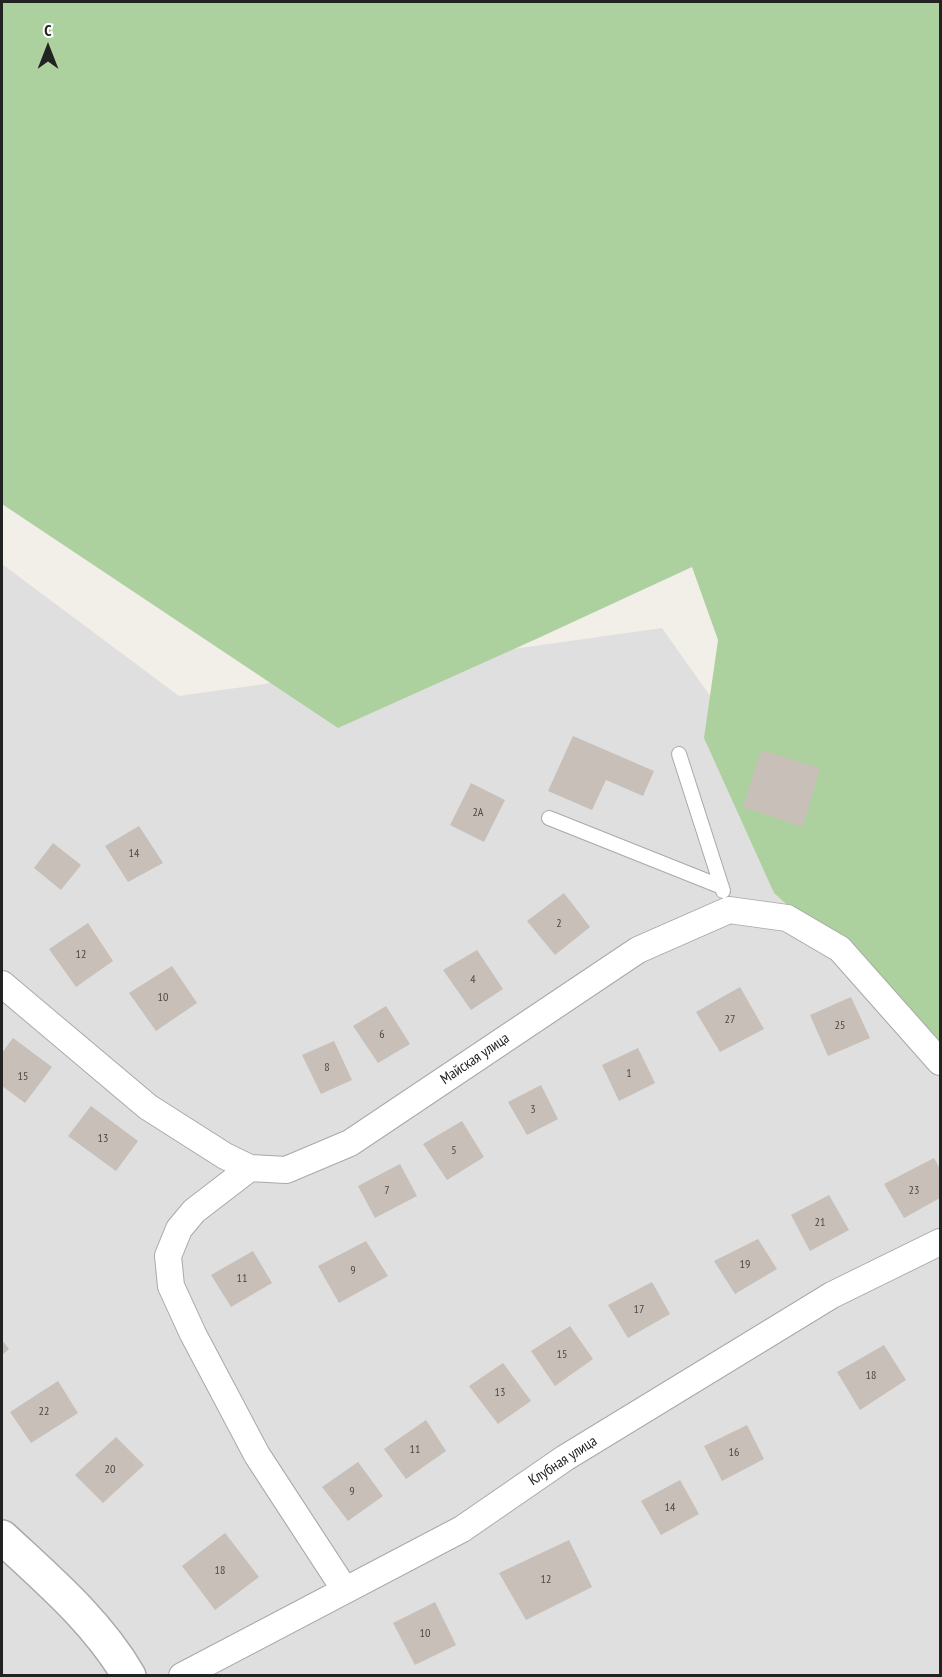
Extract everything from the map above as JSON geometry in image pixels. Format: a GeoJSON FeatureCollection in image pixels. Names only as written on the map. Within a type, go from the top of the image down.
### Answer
{"type":"FeatureCollection","features":[{"type":"Feature","properties":{"kind":"street"},"geometry":{"type":"LineString","coordinates":[[725,899],[787,918],[840,949],[940,1062]]}},
{"type":"Feature","properties":{"kind":"street","name":"Майская улица"},"geometry":{"type":"LineString","coordinates":[[2,984],[148,1107],[225,1156],[250,1168],[286,1170],[350,1143],[638,950],[725,899]]}},
{"type":"Feature","properties":{"kind":"street"},"geometry":{"type":"LineString","coordinates":[[250,1168],[194,1211],[179,1229],[168,1256],[171,1286],[193,1334],[257,1455],[345,1590]]}},
{"type":"Feature","properties":{"kind":"street","name":"Клубная улица"},"geometry":{"type":"LineString","coordinates":[[182,1676],[462,1529],[565,1458],[832,1295],[940,1242]]}},
{"type":"Feature","properties":{"kind":"street"},"geometry":{"type":"LineString","coordinates":[[2,1537],[68,1598],[118,1656],[129,1676]]}},
{"type":"Feature","properties":{"kind":"lane"},"geometry":{"type":"LineString","coordinates":[[679,754],[725,899]]}},
{"type":"Feature","properties":{"kind":"lane"},"geometry":{"type":"LineString","coordinates":[[549,818],[725,899]]}},
{"type":"Feature","properties":{"kind":"shaded area"},"geometry":{"type":"Polygon","coordinates":[[[2,564],[179,696],[662,628],[940,1020],[940,1675],[2,1675],[2,564]]]}},
{"type":"Feature","properties":{"kind":"green space"},"geometry":{"type":"Polygon","coordinates":[[[2,2],[940,2],[940,1041],[774,893],[704,738],[718,640],[692,567],[338,728],[2,504],[2,2]]]}},
{"type":"Feature","properties":{"kind":"building"},"geometry":{"type":"Polygon","coordinates":[[[573,736],[654,771],[643,796],[606,780],[592,810],[548,791],[573,736]]]}},
{"type":"Feature","properties":{"kind":"building"},"geometry":{"type":"Polygon","coordinates":[[[761,750],[820,768],[803,827],[743,807],[761,750]]]}},
{"type":"Feature","properties":{"kind":"building"},"geometry":{"type":"Polygon","coordinates":[[[471,783],[505,800],[484,842],[450,825],[471,783]]]}},
{"type":"Feature","properties":{"kind":"building"},"geometry":{"type":"Polygon","coordinates":[[[139,826],[163,863],[128,882],[105,846],[139,826]]]}},
{"type":"Feature","properties":{"kind":"building"},"geometry":{"type":"Polygon","coordinates":[[[53,843],[81,865],[61,890],[34,868],[53,843]]]}},
{"type":"Feature","properties":{"kind":"building"},"geometry":{"type":"Polygon","coordinates":[[[564,893],[590,927],[555,955],[527,921],[564,893]]]}},
{"type":"Feature","properties":{"kind":"building"},"geometry":{"type":"Polygon","coordinates":[[[88,923],[113,961],[76,987],[49,949],[88,923]]]}},
{"type":"Feature","properties":{"kind":"building"},"geometry":{"type":"Polygon","coordinates":[[[477,950],[503,989],[471,1010],[443,970],[477,950]]]}},
{"type":"Feature","properties":{"kind":"building"},"geometry":{"type":"Polygon","coordinates":[[[172,966],[197,1003],[156,1031],[129,993],[172,966]]]}},
{"type":"Feature","properties":{"kind":"building"},"geometry":{"type":"Polygon","coordinates":[[[740,987],[764,1029],[720,1052],[696,1012],[740,987]]]}},
{"type":"Feature","properties":{"kind":"building"},"geometry":{"type":"Polygon","coordinates":[[[851,997],[870,1038],[828,1056],[810,1015],[851,997]]]}},
{"type":"Feature","properties":{"kind":"building"},"geometry":{"type":"Polygon","coordinates":[[[386,1006],[410,1044],[378,1063],[353,1026],[386,1006]]]}},
{"type":"Feature","properties":{"kind":"building"},"geometry":{"type":"Polygon","coordinates":[[[13,1038],[52,1067],[25,1103],[2,1086],[2,1053],[13,1038]]]}},
{"type":"Feature","properties":{"kind":"building"},"geometry":{"type":"Polygon","coordinates":[[[334,1041],[352,1080],[321,1094],[302,1055],[334,1041]]]}},
{"type":"Feature","properties":{"kind":"building"},"geometry":{"type":"Polygon","coordinates":[[[638,1048],[655,1083],[619,1101],[602,1065],[638,1048]]]}},
{"type":"Feature","properties":{"kind":"building"},"geometry":{"type":"Polygon","coordinates":[[[541,1085],[558,1119],[527,1135],[508,1102],[541,1085]]]}},
{"type":"Feature","properties":{"kind":"building"},"geometry":{"type":"Polygon","coordinates":[[[91,1106],[138,1141],[116,1171],[68,1136],[91,1106]]]}},
{"type":"Feature","properties":{"kind":"building"},"geometry":{"type":"Polygon","coordinates":[[[462,1121],[484,1157],[447,1180],[423,1144],[462,1121]]]}},
{"type":"Feature","properties":{"kind":"building"},"geometry":{"type":"Polygon","coordinates":[[[934,1158],[940,1169],[940,1198],[904,1218],[884,1184],[934,1158]]]}},
{"type":"Feature","properties":{"kind":"building"},"geometry":{"type":"Polygon","coordinates":[[[400,1164],[417,1196],[375,1218],[358,1186],[400,1164]]]}},
{"type":"Feature","properties":{"kind":"building"},"geometry":{"type":"Polygon","coordinates":[[[829,1195],[849,1230],[810,1251],[791,1215],[829,1195]]]}},
{"type":"Feature","properties":{"kind":"building"},"geometry":{"type":"Polygon","coordinates":[[[758,1239],[777,1269],[735,1294],[714,1261],[758,1239]]]}},
{"type":"Feature","properties":{"kind":"building"},"geometry":{"type":"Polygon","coordinates":[[[366,1241],[388,1276],[339,1303],[318,1266],[366,1241]]]}},
{"type":"Feature","properties":{"kind":"building"},"geometry":{"type":"Polygon","coordinates":[[[253,1251],[272,1283],[231,1307],[211,1275],[253,1251]]]}},
{"type":"Feature","properties":{"kind":"building"},"geometry":{"type":"Polygon","coordinates":[[[652,1282],[670,1314],[628,1338],[608,1305],[652,1282]]]}},
{"type":"Feature","properties":{"kind":"building"},"geometry":{"type":"Polygon","coordinates":[[[570,1326],[593,1359],[555,1386],[531,1351],[570,1326]]]}},
{"type":"Feature","properties":{"kind":"building"},"geometry":{"type":"Polygon","coordinates":[[[2,1340],[9,1349],[2,1355],[2,1340]]]}},
{"type":"Feature","properties":{"kind":"building"},"geometry":{"type":"Polygon","coordinates":[[[884,1345],[906,1380],[860,1410],[837,1372],[884,1345]]]}},
{"type":"Feature","properties":{"kind":"building"},"geometry":{"type":"Polygon","coordinates":[[[503,1363],[531,1401],[498,1424],[469,1386],[503,1363]]]}},
{"type":"Feature","properties":{"kind":"building"},"geometry":{"type":"Polygon","coordinates":[[[58,1381],[78,1413],[31,1443],[10,1412],[58,1381]]]}},
{"type":"Feature","properties":{"kind":"building"},"geometry":{"type":"Polygon","coordinates":[[[426,1420],[446,1451],[406,1479],[384,1449],[426,1420]]]}},
{"type":"Feature","properties":{"kind":"building"},"geometry":{"type":"Polygon","coordinates":[[[747,1425],[764,1459],[722,1481],[704,1446],[747,1425]]]}},
{"type":"Feature","properties":{"kind":"building"},"geometry":{"type":"Polygon","coordinates":[[[116,1437],[144,1465],[103,1503],[75,1475],[116,1437]]]}},
{"type":"Feature","properties":{"kind":"building"},"geometry":{"type":"Polygon","coordinates":[[[358,1462],[383,1496],[348,1521],[322,1487],[358,1462]]]}},
{"type":"Feature","properties":{"kind":"building"},"geometry":{"type":"Polygon","coordinates":[[[680,1480],[699,1514],[661,1535],[641,1501],[680,1480]]]}},
{"type":"Feature","properties":{"kind":"building"},"geometry":{"type":"Polygon","coordinates":[[[225,1533],[259,1577],[215,1610],[182,1566],[225,1533]]]}},
{"type":"Feature","properties":{"kind":"building"},"geometry":{"type":"Polygon","coordinates":[[[569,1540],[592,1587],[526,1620],[499,1573],[569,1540]]]}},
{"type":"Feature","properties":{"kind":"building"},"geometry":{"type":"Polygon","coordinates":[[[435,1602],[456,1645],[415,1665],[393,1623],[435,1602]]]}}]}
